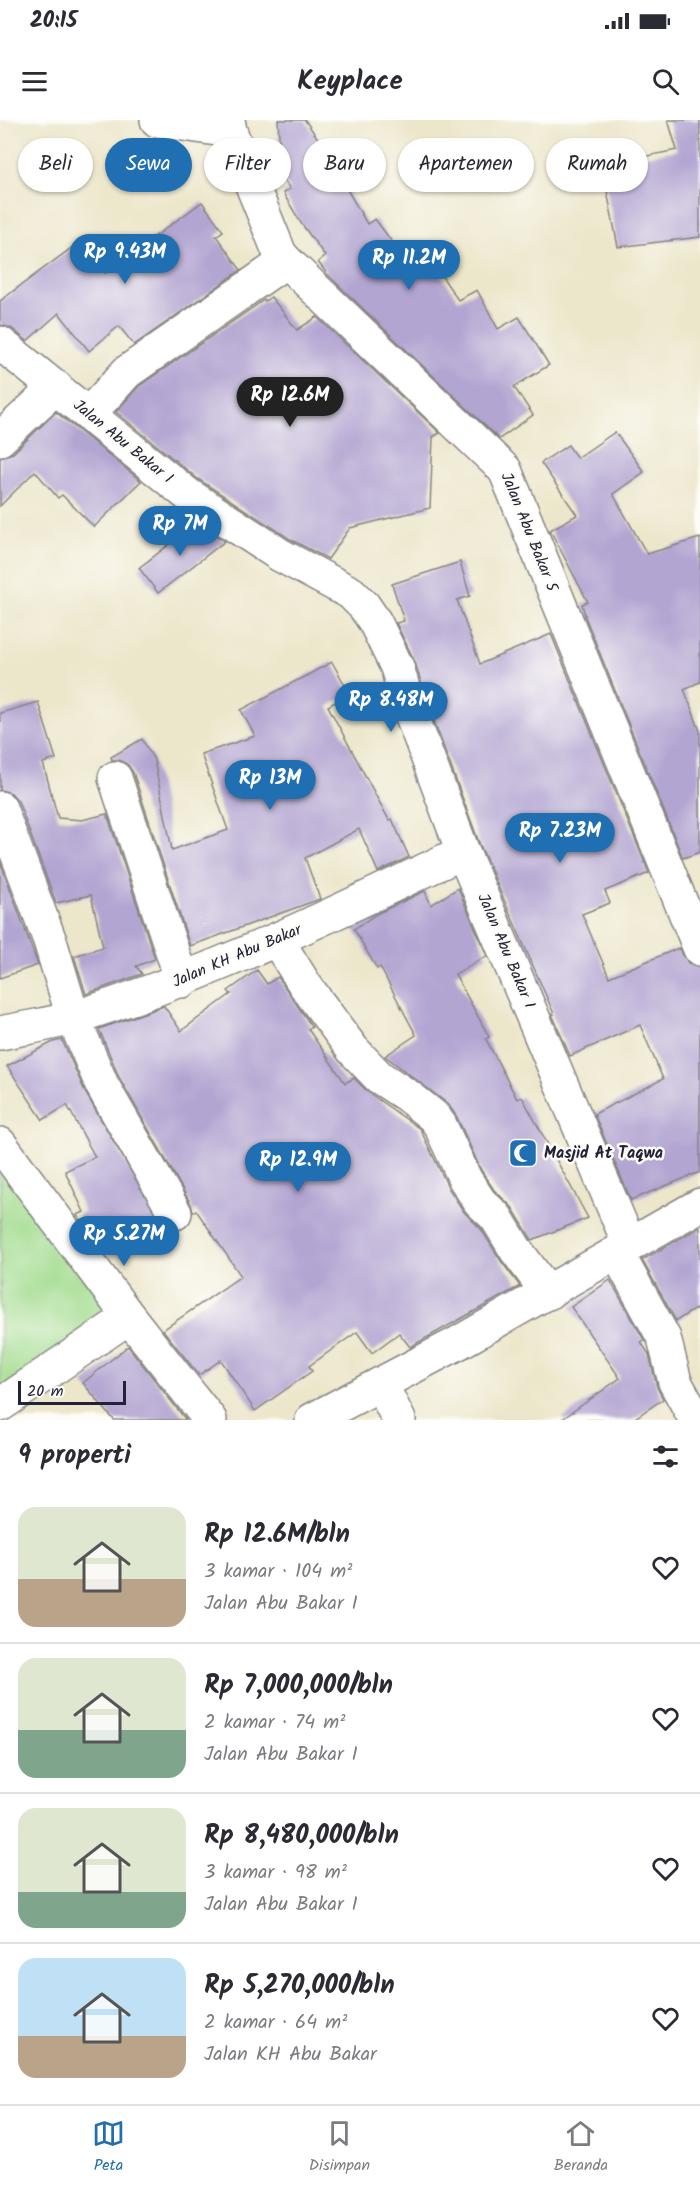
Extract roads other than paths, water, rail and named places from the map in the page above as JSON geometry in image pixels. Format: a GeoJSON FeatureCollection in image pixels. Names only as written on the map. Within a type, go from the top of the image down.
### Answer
{"type":"FeatureCollection","features":[{"type":"Feature","properties":{"kind":"street"},"geometry":{"type":"LineString","coordinates":[[157,120],[229,126]]}},
{"type":"Feature","properties":{"kind":"street","name":"Jalan Abu Bakar 5"},"geometry":{"type":"LineString","coordinates":[[229,126],[280,254],[505,470],[700,949]]}},
{"type":"Feature","properties":{"kind":"street"},"geometry":{"type":"LineString","coordinates":[[89,414],[127,372],[286,261]]}},
{"type":"Feature","properties":{"kind":"street","name":"Jalan Abu Bakar I"},"geometry":{"type":"LineString","coordinates":[[0,343],[187,494],[279,555],[351,593],[375,622],[396,668],[464,852],[623,1250],[664,1338],[675,1382],[696,1420]]}},
{"type":"Feature","properties":{"kind":"street"},"geometry":{"type":"LineString","coordinates":[[0,439],[56,387]]}},
{"type":"Feature","properties":{"kind":"street"},"geometry":{"type":"LineString","coordinates":[[115,778],[182,981]]}},
{"type":"Feature","properties":{"kind":"street"},"geometry":{"type":"LineString","coordinates":[[0,808],[50,941],[74,1017],[102,1085],[175,1213]]}},
{"type":"Feature","properties":{"kind":"street","name":"Jalan KH Abu Bakar"},"geometry":{"type":"LineString","coordinates":[[0,1033],[74,1017],[182,981],[277,940],[464,852]]}},
{"type":"Feature","properties":{"kind":"street"},"geometry":{"type":"LineString","coordinates":[[277,940],[305,985],[353,1050],[379,1077],[408,1096],[433,1116],[440,1125],[465,1179],[480,1202],[492,1211],[516,1250],[548,1293]]}},
{"type":"Feature","properties":{"kind":"street"},"geometry":{"type":"LineString","coordinates":[[0,1144],[129,1317],[210,1420]]}},
{"type":"Feature","properties":{"kind":"street"},"geometry":{"type":"LineString","coordinates":[[312,1420],[548,1293],[700,1205]]}},
{"type":"Feature","properties":{"kind":"street"},"geometry":{"type":"LineString","coordinates":[[0,1405],[129,1317]]}},
{"type":"Feature","properties":{"kind":"street"},"geometry":{"type":"LineString","coordinates":[[381,1384],[399,1420]]}},
{"type":"Feature","properties":{"kind":"place","name":"Masjid At Taqwa"},"geometry":{"type":"Point","coordinates":[523,1153]}}]}
